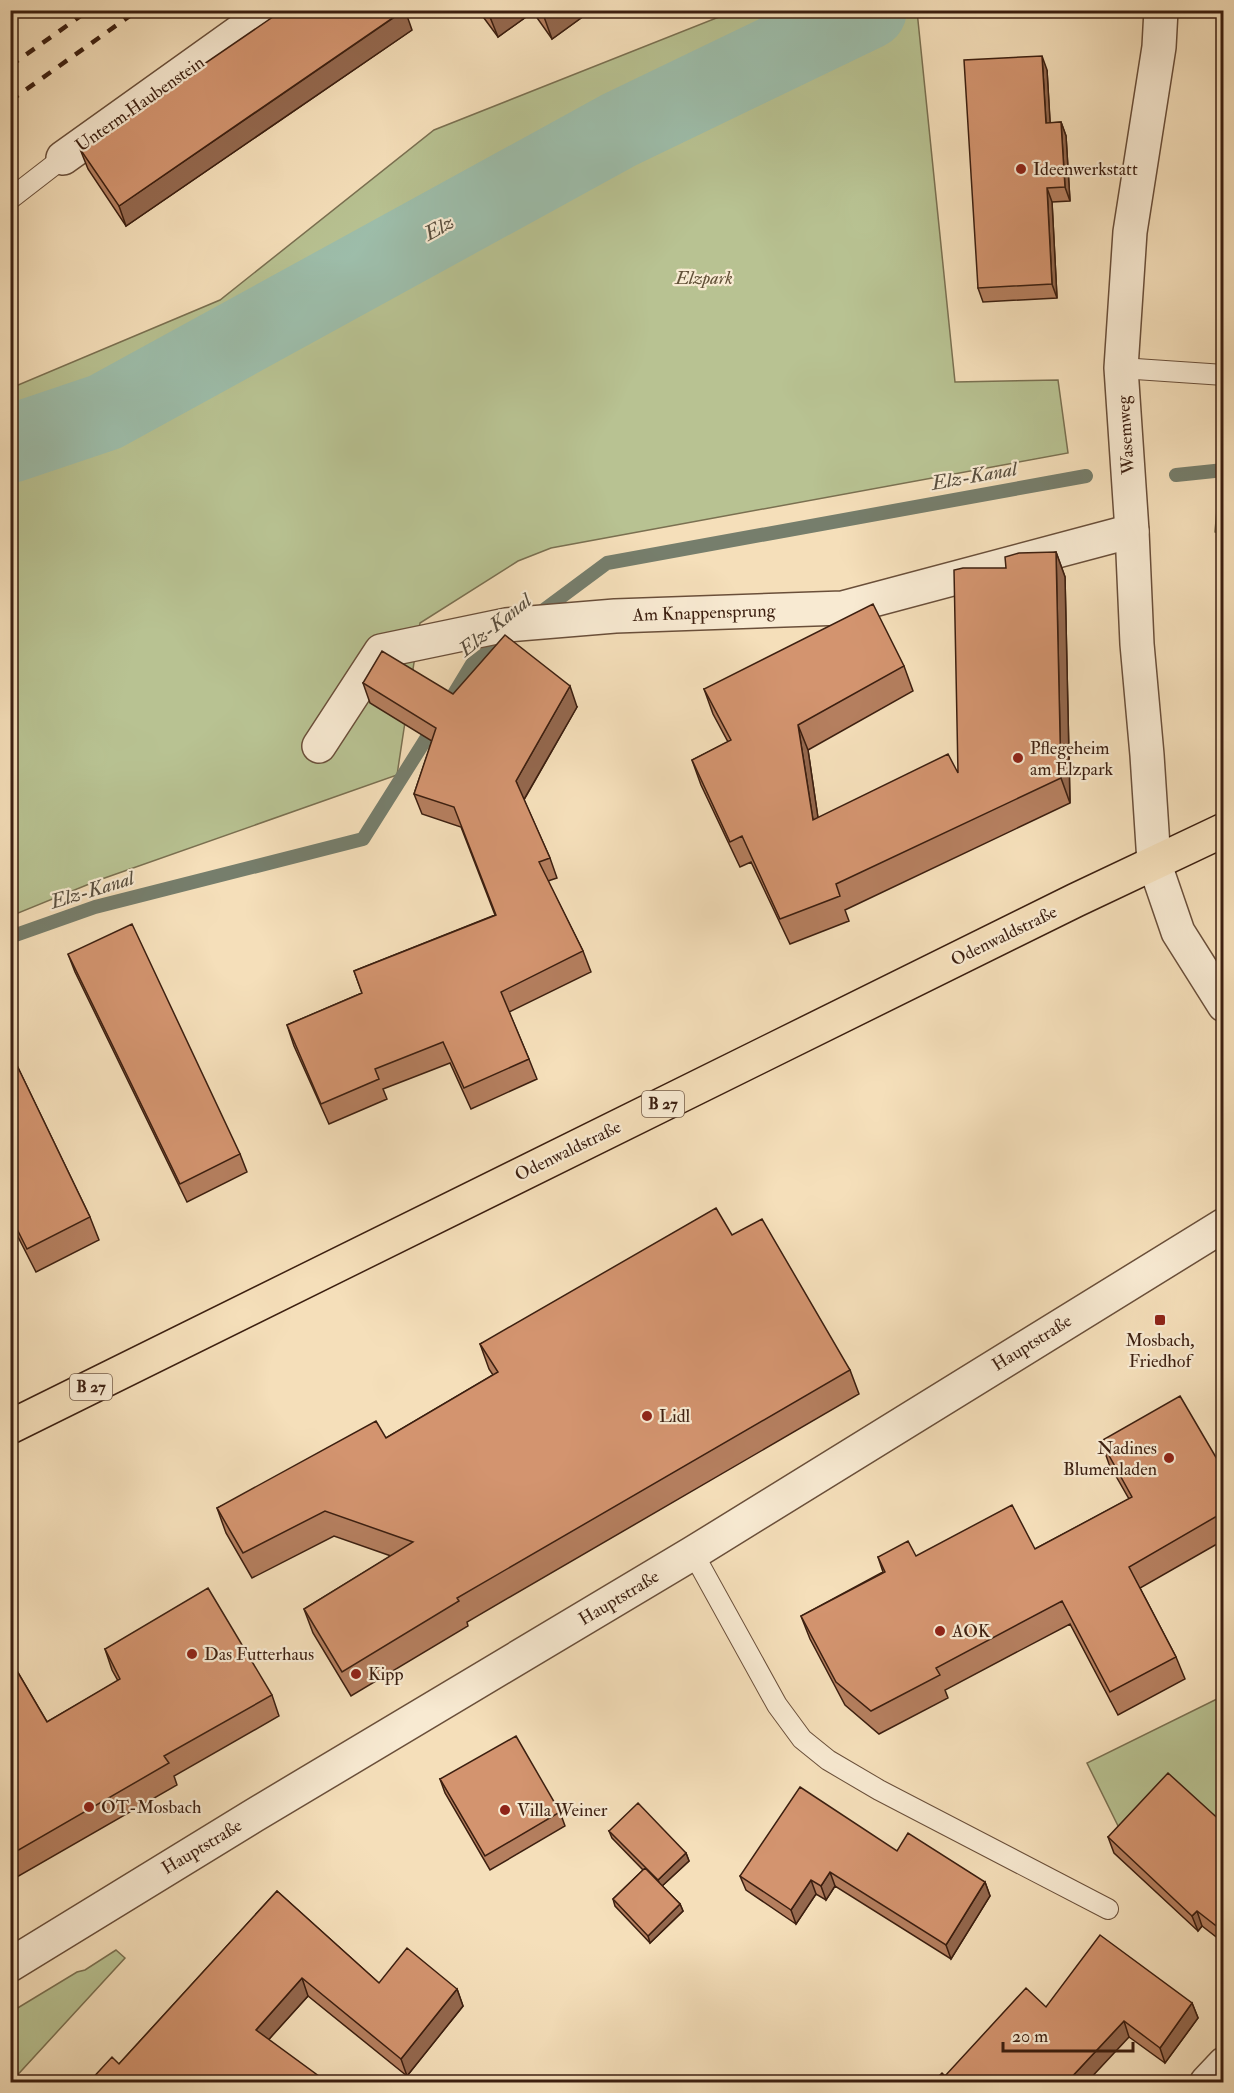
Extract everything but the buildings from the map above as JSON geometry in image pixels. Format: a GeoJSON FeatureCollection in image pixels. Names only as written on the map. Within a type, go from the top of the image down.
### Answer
{"type":"FeatureCollection","features":[{"type":"Feature","properties":{"kind":"main road","name":"Odenwaldstraße"},"geometry":{"type":"LineString","coordinates":[[10,1428],[1154,862],[1224,830]]}},
{"type":"Feature","properties":{"kind":"street","name":"Unterm Haubenstein"},"geometry":{"type":"LineString","coordinates":[[63,158],[270,10]]}},
{"type":"Feature","properties":{"kind":"street","name":"Wasemweg"},"geometry":{"type":"LineString","coordinates":[[1161,10],[1159,47],[1130,232],[1121,368],[1137,644],[1154,862],[1178,932],[1224,1005]]}},
{"type":"Feature","properties":{"kind":"street","name":"Am Knappensprung"},"geometry":{"type":"LineString","coordinates":[[318,746],[381,651],[506,625],[615,616],[843,608],[1132,531]]}},
{"type":"Feature","properties":{"kind":"street","name":"Hauptstraße"},"geometry":{"type":"LineString","coordinates":[[10,1965],[243,1822],[693,1553],[1224,1225]]}},
{"type":"Feature","properties":{"kind":"street"},"geometry":{"type":"LineString","coordinates":[[1207,2082],[1224,2064]]}},
{"type":"Feature","properties":{"kind":"lane","name":"Unterm Haubenstein"},"geometry":{"type":"LineString","coordinates":[[10,199],[63,158]]}},
{"type":"Feature","properties":{"kind":"lane"},"geometry":{"type":"LineString","coordinates":[[1121,368],[1224,375]]}},
{"type":"Feature","properties":{"kind":"lane"},"geometry":{"type":"LineString","coordinates":[[693,1553],[777,1705],[802,1739],[828,1760],[879,1790],[1107,1909]]}},
{"type":"Feature","properties":{"kind":"green space","name":"Elzpark"},"geometry":{"type":"Polygon","coordinates":[[[734,11],[917,11],[955,382],[1058,380],[1068,453],[551,548],[518,561],[420,623],[397,775],[99,880],[11,916],[11,388],[220,300],[434,130],[734,11]]]}},
{"type":"Feature","properties":{"kind":"green space"},"geometry":{"type":"Polygon","coordinates":[[[1223,442],[1223,534],[1215,532],[1223,442]]]}},
{"type":"Feature","properties":{"kind":"green space"},"geometry":{"type":"Polygon","coordinates":[[[1223,1696],[1223,1834],[1125,1840],[1087,1763],[1223,1696]]]}},
{"type":"Feature","properties":{"kind":"green space"},"geometry":{"type":"Polygon","coordinates":[[[116,1950],[125,1958],[11,2082],[11,2012],[116,1950]]]}},
{"type":"Feature","properties":{"kind":"waterway","name":"Elz"},"geometry":{"type":"LineString","coordinates":[[10,444],[105,412],[619,130],[868,10]]}},
{"type":"Feature","properties":{"kind":"waterway","name":"Elz-Kanal"},"geometry":{"type":"LineString","coordinates":[[1176,475],[1224,470]]}},
{"type":"Feature","properties":{"kind":"waterway","name":"Elz-Kanal"},"geometry":{"type":"LineString","coordinates":[[537,615],[607,563],[1086,476]]}},
{"type":"Feature","properties":{"kind":"waterway","name":"Elz-Kanal"},"geometry":{"type":"LineString","coordinates":[[446,707],[472,664],[510,635]]}},
{"type":"Feature","properties":{"kind":"waterway","name":"Elz-Kanal"},"geometry":{"type":"LineString","coordinates":[[10,937],[95,907],[363,839],[436,723]]}},
{"type":"Feature","properties":{"kind":"railway"},"geometry":{"type":"LineString","coordinates":[[10,66],[89,10]]}},
{"type":"Feature","properties":{"kind":"railway"},"geometry":{"type":"LineString","coordinates":[[10,101],[138,10]]}},
{"type":"Feature","properties":{"kind":"place","name":"Ideenwerkstatt"},"geometry":{"type":"Point","coordinates":[1021,169]}},
{"type":"Feature","properties":{"kind":"place","name":"Pflegeheim am Elzpark"},"geometry":{"type":"Point","coordinates":[1018,758]}},
{"type":"Feature","properties":{"kind":"place","name":"Mosbach, Friedhof"},"geometry":{"type":"Point","coordinates":[1160,1320]}},
{"type":"Feature","properties":{"kind":"place","name":"Lidl"},"geometry":{"type":"Point","coordinates":[647,1416]}},
{"type":"Feature","properties":{"kind":"place","name":"Nadines Blumenladen"},"geometry":{"type":"Point","coordinates":[1169,1458]}},
{"type":"Feature","properties":{"kind":"place","name":"AOK"},"geometry":{"type":"Point","coordinates":[940,1631]}},
{"type":"Feature","properties":{"kind":"place","name":"Das Futterhaus"},"geometry":{"type":"Point","coordinates":[192,1654]}},
{"type":"Feature","properties":{"kind":"place","name":"Kipp"},"geometry":{"type":"Point","coordinates":[356,1674]}},
{"type":"Feature","properties":{"kind":"place","name":"OT-Mosbach"},"geometry":{"type":"Point","coordinates":[89,1807]}},
{"type":"Feature","properties":{"kind":"place","name":"Villa Weiner"},"geometry":{"type":"Point","coordinates":[505,1810]}}]}
